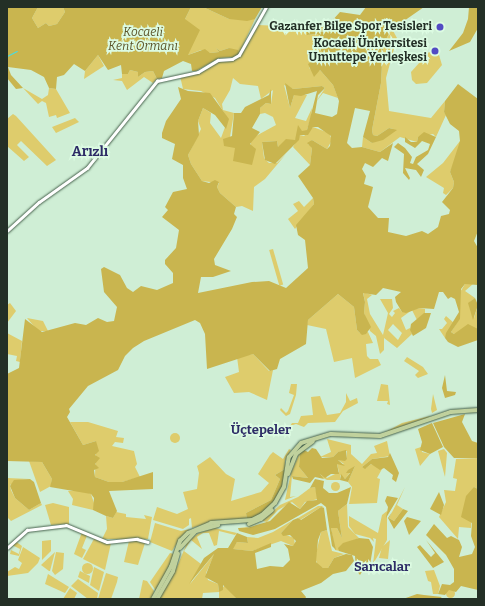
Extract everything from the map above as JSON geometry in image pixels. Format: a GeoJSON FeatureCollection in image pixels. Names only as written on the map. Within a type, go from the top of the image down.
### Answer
{"type":"FeatureCollection","features":[{"type":"Feature","properties":{"kind":"main road"},"geometry":{"type":"LineString","coordinates":[[153,599],[171,567],[180,541],[188,533],[211,523],[252,520],[262,515],[275,503],[283,489],[287,462],[294,449],[304,442],[328,435],[367,438],[382,436],[451,412],[478,411]]}},
{"type":"Feature","properties":{"kind":"main road"},"geometry":{"type":"LineString","coordinates":[[157,599],[172,571],[181,545],[190,535],[215,525],[250,524],[270,513],[285,493],[291,465],[298,452],[309,443],[325,437],[379,439],[451,415],[478,411]]}},
{"type":"Feature","properties":{"kind":"main road"},"geometry":{"type":"LineString","coordinates":[[294,449],[298,452]]}},
{"type":"Feature","properties":{"kind":"street"},"geometry":{"type":"LineString","coordinates":[[7,231],[39,202],[87,168],[156,82],[200,71],[218,60],[232,59],[239,55],[266,7]]}},
{"type":"Feature","properties":{"kind":"street"},"geometry":{"type":"LineString","coordinates":[[7,548],[27,530],[66,525],[105,542],[137,539],[148,542]]}},
{"type":"Feature","properties":{"kind":"shaded area"},"geometry":{"type":"Polygon","coordinates":[[[38,7],[63,7],[65,12],[57,24],[49,26],[46,23],[38,28],[32,18],[38,7]]]}},
{"type":"Feature","properties":{"kind":"shaded area"},"geometry":{"type":"Polygon","coordinates":[[[191,7],[203,7],[229,19],[255,19],[239,54],[229,48],[220,51],[216,48],[219,52],[210,53],[201,50],[188,55],[185,19],[191,7]]]}},
{"type":"Feature","properties":{"kind":"shaded area"},"geometry":{"type":"Polygon","coordinates":[[[258,25],[280,26],[307,32],[308,35],[317,34],[325,39],[320,49],[323,54],[309,68],[317,72],[320,70],[333,85],[338,98],[323,93],[316,102],[325,88],[322,86],[293,89],[284,85],[290,108],[294,95],[307,95],[295,118],[306,121],[312,108],[311,117],[306,133],[302,131],[294,141],[278,147],[277,141],[262,142],[264,158],[269,163],[277,163],[286,154],[265,179],[254,187],[253,211],[242,206],[236,207],[220,193],[217,187],[219,183],[202,181],[191,164],[188,155],[201,129],[198,121],[203,108],[211,113],[210,123],[221,138],[228,119],[215,98],[201,91],[183,89],[180,76],[199,72],[220,60],[239,57],[258,25]],[[233,78],[230,90],[222,104],[223,110],[234,113],[230,137],[250,147],[252,138],[276,125],[273,117],[265,113],[260,114],[260,108],[266,103],[271,104],[273,90],[261,99],[258,86],[240,84],[233,78]]]}},
{"type":"Feature","properties":{"kind":"shaded area"},"geometry":{"type":"Polygon","coordinates":[[[392,29],[397,38],[386,78],[389,111],[431,118],[445,101],[444,112],[446,115],[436,137],[433,134],[418,137],[417,142],[400,137],[380,152],[362,147],[363,137],[372,143],[393,129],[389,128],[377,136],[373,135],[372,130],[381,83],[383,45],[392,29]]]}},
{"type":"Feature","properties":{"kind":"shaded area"},"geometry":{"type":"Polygon","coordinates":[[[429,52],[439,55],[442,65],[427,83],[416,84],[412,80],[411,72],[429,52]]]}},
{"type":"Feature","properties":{"kind":"shaded area"},"geometry":{"type":"Polygon","coordinates":[[[98,55],[104,66],[84,79],[85,71],[98,55]]]}},
{"type":"Feature","properties":{"kind":"shaded area"},"geometry":{"type":"Polygon","coordinates":[[[130,70],[138,72],[138,77],[145,72],[153,71],[157,79],[153,83],[144,77],[127,90],[122,81],[113,80],[122,78],[122,74],[128,74],[130,70]]]}},
{"type":"Feature","properties":{"kind":"shaded area"},"geometry":{"type":"Polygon","coordinates":[[[23,88],[42,99],[48,95],[49,88],[56,89],[70,113],[57,118],[56,115],[49,117],[46,103],[42,101],[38,104],[23,88]]]}},
{"type":"Feature","properties":{"kind":"shaded area"},"geometry":{"type":"Polygon","coordinates":[[[13,114],[56,160],[47,166],[21,141],[17,145],[29,157],[24,161],[7,146],[7,119],[13,114]]]}},
{"type":"Feature","properties":{"kind":"shaded area"},"geometry":{"type":"Polygon","coordinates":[[[75,118],[79,122],[56,133],[52,127],[75,118]]]}},
{"type":"Feature","properties":{"kind":"shaded area"},"geometry":{"type":"Polygon","coordinates":[[[313,127],[329,133],[332,140],[327,149],[312,140],[308,145],[311,144],[312,148],[310,165],[293,147],[300,135],[304,136],[313,127]]]}},
{"type":"Feature","properties":{"kind":"shaded area"},"geometry":{"type":"Polygon","coordinates":[[[460,141],[461,147],[450,172],[454,182],[453,188],[446,195],[443,193],[444,188],[426,177],[443,163],[460,141]]]}},
{"type":"Feature","properties":{"kind":"shaded area"},"geometry":{"type":"Polygon","coordinates":[[[313,198],[314,204],[295,229],[288,219],[298,211],[293,204],[299,201],[304,207],[313,198]]]}},
{"type":"Feature","properties":{"kind":"shaded area"},"geometry":{"type":"Polygon","coordinates":[[[273,249],[283,285],[279,286],[269,250],[273,249]]]}},
{"type":"Feature","properties":{"kind":"shaded area"},"geometry":{"type":"Polygon","coordinates":[[[465,284],[473,284],[465,291],[475,298],[470,302],[474,318],[478,305],[478,329],[454,334],[451,332],[460,318],[459,294],[465,284]]]}},
{"type":"Feature","properties":{"kind":"shaded area"},"geometry":{"type":"Polygon","coordinates":[[[363,292],[372,295],[367,299],[370,314],[383,335],[388,313],[380,299],[392,299],[393,308],[389,314],[392,317],[395,313],[393,311],[399,308],[402,312],[420,308],[425,309],[425,313],[417,320],[412,310],[401,318],[406,330],[410,328],[412,334],[397,348],[384,338],[384,350],[380,354],[376,336],[370,331],[364,313],[365,302],[363,292]],[[393,324],[388,330],[398,340],[402,333],[393,324]]]}},
{"type":"Feature","properties":{"kind":"shaded area"},"geometry":{"type":"Polygon","coordinates":[[[338,294],[354,307],[357,330],[360,333],[368,332],[373,343],[366,344],[367,356],[370,359],[378,359],[381,365],[355,378],[352,358],[334,362],[326,329],[307,325],[308,320],[338,294]]]}},
{"type":"Feature","properties":{"kind":"shaded area"},"geometry":{"type":"Polygon","coordinates":[[[10,303],[16,311],[7,323],[7,305],[10,303]]]}},
{"type":"Feature","properties":{"kind":"shaded area"},"geometry":{"type":"Polygon","coordinates":[[[446,316],[454,323],[445,338],[439,329],[442,329],[447,323],[444,319],[446,316]]]}},
{"type":"Feature","properties":{"kind":"shaded area"},"geometry":{"type":"Polygon","coordinates":[[[27,318],[43,321],[48,331],[38,331],[27,318]]]}},
{"type":"Feature","properties":{"kind":"shaded area"},"geometry":{"type":"Polygon","coordinates":[[[7,333],[22,341],[20,362],[16,361],[17,356],[7,354],[7,333]]]}},
{"type":"Feature","properties":{"kind":"shaded area"},"geometry":{"type":"Polygon","coordinates":[[[253,354],[269,371],[273,370],[267,400],[249,392],[234,393],[225,377],[239,372],[237,357],[253,354]]]}},
{"type":"Feature","properties":{"kind":"shaded area"},"geometry":{"type":"Polygon","coordinates":[[[407,357],[423,367],[428,374],[418,378],[415,375],[419,371],[404,361],[407,357]]]}},
{"type":"Feature","properties":{"kind":"shaded area"},"geometry":{"type":"Polygon","coordinates":[[[291,384],[297,384],[296,395],[290,414],[286,416],[280,410],[281,408],[286,413],[288,411],[294,395],[289,393],[291,384]]]}},
{"type":"Feature","properties":{"kind":"shaded area"},"geometry":{"type":"Polygon","coordinates":[[[381,384],[388,385],[390,405],[387,404],[388,401],[377,401],[381,384]]]}},
{"type":"Feature","properties":{"kind":"shaded area"},"geometry":{"type":"Polygon","coordinates":[[[346,393],[350,401],[357,398],[358,403],[343,411],[335,422],[308,423],[304,427],[296,424],[290,426],[292,423],[298,423],[301,416],[313,415],[311,397],[320,396],[327,415],[340,413],[346,402],[346,393]]]}},
{"type":"Feature","properties":{"kind":"shaded area"},"geometry":{"type":"Polygon","coordinates":[[[433,394],[437,410],[432,413],[431,409],[433,394]]]}},
{"type":"Feature","properties":{"kind":"shaded area"},"geometry":{"type":"Polygon","coordinates":[[[430,416],[426,419],[382,434],[402,423],[430,416]]]}},
{"type":"Feature","properties":{"kind":"shaded area"},"geometry":{"type":"Polygon","coordinates":[[[70,422],[88,422],[118,431],[116,437],[124,438],[123,443],[115,442],[112,446],[134,451],[137,464],[135,467],[140,477],[122,482],[109,482],[95,477],[96,441],[83,445],[70,422]]]}},
{"type":"Feature","properties":{"kind":"shaded area"},"geometry":{"type":"Polygon","coordinates":[[[175,433],[180,438],[175,443],[170,438],[175,433]]]}},
{"type":"Feature","properties":{"kind":"shaded area"},"geometry":{"type":"Polygon","coordinates":[[[327,439],[351,445],[351,454],[362,464],[371,454],[377,453],[374,446],[387,441],[390,456],[372,459],[362,467],[366,468],[371,464],[382,469],[377,478],[380,479],[377,503],[349,504],[352,487],[348,482],[355,466],[345,479],[340,475],[340,480],[327,480],[319,476],[324,475],[327,478],[339,472],[337,464],[344,464],[338,460],[347,459],[347,451],[338,452],[333,457],[320,457],[331,452],[327,439]]]}},
{"type":"Feature","properties":{"kind":"shaded area"},"geometry":{"type":"Polygon","coordinates":[[[421,447],[422,452],[430,454],[420,466],[415,449],[421,447]]]}},
{"type":"Feature","properties":{"kind":"shaded area"},"geometry":{"type":"Polygon","coordinates":[[[289,449],[291,450],[285,461],[285,469],[275,475],[280,479],[271,500],[246,513],[247,520],[218,520],[192,528],[191,518],[189,519],[189,525],[183,529],[153,520],[157,507],[177,514],[188,509],[183,492],[197,489],[199,473],[197,466],[210,457],[226,474],[235,479],[231,501],[261,492],[269,483],[258,474],[270,455],[273,452],[283,459],[289,449]]]}},
{"type":"Feature","properties":{"kind":"shaded area"},"geometry":{"type":"Polygon","coordinates":[[[444,449],[447,453],[445,477],[438,451],[444,449]]]}},
{"type":"Feature","properties":{"kind":"shaded area"},"geometry":{"type":"Polygon","coordinates":[[[300,452],[299,467],[308,478],[292,476],[290,497],[296,496],[285,500],[291,473],[300,452]]]}},
{"type":"Feature","properties":{"kind":"shaded area"},"geometry":{"type":"Polygon","coordinates":[[[478,458],[478,489],[474,487],[471,528],[459,527],[458,539],[439,517],[446,502],[444,490],[455,491],[457,479],[453,478],[456,459],[478,458]]]}},
{"type":"Feature","properties":{"kind":"shaded area"},"geometry":{"type":"Polygon","coordinates":[[[29,461],[42,462],[52,479],[51,486],[40,492],[29,461]]]}},
{"type":"Feature","properties":{"kind":"shaded area"},"geometry":{"type":"Polygon","coordinates":[[[7,478],[30,479],[19,480],[10,485],[11,490],[15,498],[29,510],[41,503],[42,505],[11,521],[7,517],[7,478]]]}},
{"type":"Feature","properties":{"kind":"shaded area"},"geometry":{"type":"Polygon","coordinates":[[[333,482],[337,482],[339,486],[337,490],[333,490],[331,488],[331,484],[333,482]]]}},
{"type":"Feature","properties":{"kind":"shaded area"},"geometry":{"type":"Polygon","coordinates":[[[315,487],[318,499],[305,502],[300,509],[292,502],[278,510],[267,522],[261,522],[280,505],[298,497],[310,488],[315,487]]]}},
{"type":"Feature","properties":{"kind":"shaded area"},"geometry":{"type":"Polygon","coordinates":[[[405,487],[397,505],[403,509],[394,521],[389,518],[405,487]]]}},
{"type":"Feature","properties":{"kind":"shaded area"},"geometry":{"type":"Polygon","coordinates":[[[68,491],[84,491],[91,494],[95,506],[93,510],[72,505],[73,499],[68,491]]]}},
{"type":"Feature","properties":{"kind":"shaded area"},"geometry":{"type":"Polygon","coordinates":[[[53,503],[69,507],[69,524],[51,525],[45,505],[53,503]]]}},
{"type":"Feature","properties":{"kind":"shaded area"},"geometry":{"type":"Polygon","coordinates":[[[347,504],[348,527],[359,538],[347,543],[340,551],[335,550],[331,528],[337,528],[342,538],[338,511],[347,504]]]}},
{"type":"Feature","properties":{"kind":"shaded area"},"geometry":{"type":"Polygon","coordinates":[[[318,506],[322,506],[324,508],[321,507],[300,520],[298,518],[318,506]]]}},
{"type":"Feature","properties":{"kind":"shaded area"},"geometry":{"type":"Polygon","coordinates":[[[387,511],[387,540],[373,564],[376,539],[373,538],[374,542],[370,538],[355,534],[349,526],[349,516],[378,533],[382,515],[387,511]]]}},
{"type":"Feature","properties":{"kind":"shaded area"},"geometry":{"type":"Polygon","coordinates":[[[116,512],[126,514],[126,517],[146,519],[144,515],[152,517],[148,539],[102,539],[107,529],[106,516],[113,518],[116,512]]]}},
{"type":"Feature","properties":{"kind":"shaded area"},"geometry":{"type":"Polygon","coordinates":[[[293,520],[281,533],[294,538],[295,545],[293,546],[281,541],[252,551],[232,549],[237,542],[248,543],[247,537],[258,538],[273,532],[293,520]]]}},
{"type":"Feature","properties":{"kind":"shaded area"},"geometry":{"type":"Polygon","coordinates":[[[155,523],[181,531],[190,529],[181,537],[172,551],[150,542],[155,523]]]}},
{"type":"Feature","properties":{"kind":"shaded area"},"geometry":{"type":"Polygon","coordinates":[[[215,528],[237,533],[235,535],[219,531],[217,545],[214,546],[209,533],[203,533],[197,537],[202,549],[191,540],[184,551],[201,564],[190,584],[215,553],[206,573],[208,580],[218,584],[219,592],[203,593],[202,599],[158,599],[176,569],[187,543],[199,533],[215,528]]]}},
{"type":"Feature","properties":{"kind":"shaded area"},"geometry":{"type":"Polygon","coordinates":[[[327,530],[332,551],[344,554],[334,558],[328,568],[323,568],[318,566],[315,558],[321,532],[327,530]]]}},
{"type":"Feature","properties":{"kind":"shaded area"},"geometry":{"type":"Polygon","coordinates":[[[82,532],[88,533],[82,548],[86,550],[82,558],[74,554],[82,532]]]}},
{"type":"Feature","properties":{"kind":"shaded area"},"geometry":{"type":"Polygon","coordinates":[[[95,537],[111,543],[105,570],[83,559],[95,537]]]}},
{"type":"Feature","properties":{"kind":"shaded area"},"geometry":{"type":"Polygon","coordinates":[[[51,540],[51,551],[42,560],[42,541],[51,540]]]}},
{"type":"Feature","properties":{"kind":"shaded area"},"geometry":{"type":"Polygon","coordinates":[[[140,540],[145,543],[138,565],[124,562],[129,541],[140,540]]]}},
{"type":"Feature","properties":{"kind":"shaded area"},"geometry":{"type":"Polygon","coordinates":[[[390,540],[388,559],[379,558],[382,547],[390,540]]]}},
{"type":"Feature","properties":{"kind":"shaded area"},"geometry":{"type":"Polygon","coordinates":[[[15,541],[22,546],[19,556],[10,554],[11,550],[19,554],[20,549],[12,545],[15,541]]]}},
{"type":"Feature","properties":{"kind":"shaded area"},"geometry":{"type":"Polygon","coordinates":[[[23,547],[40,558],[38,563],[28,573],[7,576],[7,572],[15,567],[19,569],[22,563],[18,560],[23,547]]]}},
{"type":"Feature","properties":{"kind":"shaded area"},"geometry":{"type":"Polygon","coordinates":[[[55,552],[50,571],[49,571],[41,565],[55,552]]]}},
{"type":"Feature","properties":{"kind":"shaded area"},"geometry":{"type":"Polygon","coordinates":[[[56,552],[64,553],[63,569],[55,575],[52,571],[56,552]]]}},
{"type":"Feature","properties":{"kind":"shaded area"},"geometry":{"type":"Polygon","coordinates":[[[170,553],[174,554],[172,561],[156,591],[150,582],[170,553]]]}},
{"type":"Feature","properties":{"kind":"shaded area"},"geometry":{"type":"Polygon","coordinates":[[[87,562],[91,564],[93,568],[91,572],[87,574],[83,572],[81,568],[83,564],[87,562]]]}},
{"type":"Feature","properties":{"kind":"shaded area"},"geometry":{"type":"Polygon","coordinates":[[[94,567],[104,572],[99,591],[90,585],[94,567]]]}},
{"type":"Feature","properties":{"kind":"shaded area"},"geometry":{"type":"Polygon","coordinates":[[[434,570],[440,586],[438,594],[433,594],[431,582],[428,581],[425,571],[434,570]]]}},
{"type":"Feature","properties":{"kind":"shaded area"},"geometry":{"type":"Polygon","coordinates":[[[80,571],[90,576],[89,583],[78,577],[80,571]]]}},
{"type":"Feature","properties":{"kind":"shaded area"},"geometry":{"type":"Polygon","coordinates":[[[106,573],[118,577],[117,582],[111,599],[98,599],[106,573]]]}},
{"type":"Feature","properties":{"kind":"shaded area"},"geometry":{"type":"Polygon","coordinates":[[[48,574],[69,587],[65,593],[45,584],[48,574]]]}},
{"type":"Feature","properties":{"kind":"shaded area"},"geometry":{"type":"Polygon","coordinates":[[[78,579],[98,593],[97,599],[88,599],[71,586],[78,579]]]}},
{"type":"Feature","properties":{"kind":"shaded area"},"geometry":{"type":"Polygon","coordinates":[[[143,580],[147,581],[154,591],[152,599],[139,599],[143,580]]]}},
{"type":"Feature","properties":{"kind":"shaded area"},"geometry":{"type":"Polygon","coordinates":[[[225,585],[237,599],[219,599],[219,592],[225,585]]]}},
{"type":"Feature","properties":{"kind":"shaded area"},"geometry":{"type":"Polygon","coordinates":[[[70,588],[77,593],[74,599],[63,599],[70,588]]]}},
{"type":"Feature","properties":{"kind":"shaded area"},"geometry":{"type":"Polygon","coordinates":[[[448,589],[452,589],[454,593],[452,597],[448,597],[446,595],[446,591],[448,589]]]}},
{"type":"Feature","properties":{"kind":"green space","name":"Kocaeli Kent Ormanı"},"geometry":{"type":"Polygon","coordinates":[[[7,7],[38,7],[32,18],[38,28],[46,23],[49,26],[57,24],[65,12],[63,7],[191,7],[185,19],[200,30],[188,55],[205,49],[210,53],[219,52],[216,48],[220,51],[229,48],[238,50],[239,54],[234,57],[219,58],[196,71],[192,71],[191,64],[183,61],[164,71],[162,78],[157,79],[153,71],[145,72],[138,77],[138,72],[130,70],[128,74],[122,74],[121,65],[108,70],[98,55],[85,71],[74,64],[64,75],[57,77],[56,89],[49,88],[44,77],[31,70],[8,67],[11,75],[23,88],[16,89],[7,78],[7,7]]]}},
{"type":"Feature","properties":{"kind":"green space","name":"Kocaeli Kent Ormanı"},"geometry":{"type":"Polygon","coordinates":[[[203,7],[262,7],[255,19],[247,21],[229,19],[203,7]]]}},
{"type":"Feature","properties":{"kind":"green space"},"geometry":{"type":"Polygon","coordinates":[[[366,7],[424,7],[391,30],[383,45],[381,83],[372,130],[373,135],[377,136],[389,128],[397,130],[383,140],[372,143],[363,137],[370,111],[355,108],[347,143],[352,148],[362,147],[380,152],[393,143],[388,161],[382,158],[373,167],[365,163],[362,169],[366,176],[364,184],[373,187],[368,207],[378,218],[389,218],[388,232],[406,236],[422,231],[428,234],[438,227],[441,216],[449,214],[450,210],[442,202],[453,188],[454,182],[450,172],[460,141],[459,131],[450,124],[444,112],[445,101],[458,84],[478,99],[478,231],[474,241],[478,248],[478,285],[465,284],[461,289],[460,319],[451,332],[454,334],[468,324],[478,329],[478,340],[458,347],[448,342],[445,338],[446,333],[459,312],[455,299],[451,297],[448,299],[443,292],[439,292],[434,309],[420,308],[406,313],[402,312],[396,302],[395,297],[401,292],[383,288],[376,295],[363,293],[365,302],[364,313],[371,327],[366,334],[362,335],[357,330],[354,307],[338,294],[308,320],[306,344],[280,359],[277,369],[270,371],[253,354],[207,369],[205,334],[200,323],[195,320],[144,341],[133,348],[125,356],[118,370],[88,386],[69,409],[70,412],[67,417],[83,445],[96,441],[99,451],[95,455],[100,458],[95,464],[99,468],[94,470],[95,477],[109,482],[122,482],[153,472],[153,489],[109,491],[117,511],[113,518],[93,510],[94,498],[91,494],[50,487],[52,479],[42,462],[7,461],[7,374],[19,368],[25,319],[42,332],[75,323],[86,325],[98,318],[107,322],[114,321],[117,307],[104,292],[101,269],[104,267],[120,275],[127,288],[133,292],[141,286],[157,290],[173,283],[173,273],[165,264],[165,260],[176,248],[179,230],[162,217],[168,210],[165,207],[173,192],[187,189],[183,178],[183,165],[172,159],[175,144],[162,138],[162,133],[166,121],[181,99],[178,87],[188,91],[210,93],[229,119],[226,129],[215,115],[203,108],[198,121],[199,135],[188,155],[191,164],[202,181],[209,183],[215,180],[219,182],[217,187],[220,193],[236,207],[234,214],[237,217],[232,229],[214,259],[215,265],[231,271],[213,277],[201,277],[198,293],[252,282],[269,281],[286,288],[308,268],[305,240],[298,235],[296,225],[314,204],[313,198],[298,176],[310,165],[312,148],[307,143],[312,140],[327,149],[330,146],[331,136],[318,127],[313,127],[308,135],[300,135],[299,140],[275,164],[265,160],[262,142],[277,141],[278,147],[286,139],[295,140],[298,125],[302,131],[307,130],[317,91],[301,96],[294,95],[290,108],[285,83],[293,89],[322,86],[325,88],[318,95],[315,113],[332,117],[337,114],[339,101],[333,85],[320,70],[314,77],[308,64],[323,54],[320,49],[325,39],[317,34],[307,35],[307,32],[329,24],[340,12],[360,15],[366,7]]]}},
{"type":"Feature","properties":{"kind":"green space"},"geometry":{"type":"Polygon","coordinates":[[[469,7],[478,7],[478,28],[470,42],[449,51],[463,33],[468,19],[469,7]]]}},
{"type":"Feature","properties":{"kind":"green space"},"geometry":{"type":"Polygon","coordinates":[[[271,89],[271,104],[266,103],[260,108],[260,114],[252,128],[260,132],[250,144],[256,149],[252,165],[233,161],[235,148],[224,146],[223,139],[232,136],[234,113],[241,113],[245,107],[269,95],[271,89]]]}},
{"type":"Feature","properties":{"kind":"green space"},"geometry":{"type":"Polygon","coordinates":[[[424,132],[436,137],[428,154],[417,164],[424,170],[421,177],[416,170],[405,168],[410,178],[409,180],[403,173],[404,154],[394,147],[398,143],[405,148],[412,157],[410,163],[413,164],[416,157],[428,150],[430,144],[422,141],[415,148],[405,142],[405,137],[411,142],[417,142],[418,137],[424,132]]]}},
{"type":"Feature","properties":{"kind":"green space"},"geometry":{"type":"Polygon","coordinates":[[[475,298],[478,305],[473,320],[468,303],[475,298]]]}},
{"type":"Feature","properties":{"kind":"green space"},"geometry":{"type":"Polygon","coordinates":[[[424,313],[431,313],[426,328],[413,336],[410,330],[411,324],[424,313]]]}},
{"type":"Feature","properties":{"kind":"green space"},"geometry":{"type":"Polygon","coordinates":[[[445,375],[447,391],[456,392],[455,395],[445,398],[442,388],[445,375]]]}},
{"type":"Feature","properties":{"kind":"green space"},"geometry":{"type":"Polygon","coordinates":[[[465,414],[462,422],[472,441],[478,443],[478,458],[454,458],[444,447],[433,423],[465,414]]]}},
{"type":"Feature","properties":{"kind":"green space"},"geometry":{"type":"Polygon","coordinates":[[[432,423],[443,447],[430,454],[420,450],[422,442],[418,429],[432,423]]]}},
{"type":"Feature","properties":{"kind":"green space"},"geometry":{"type":"Polygon","coordinates":[[[312,448],[316,449],[322,458],[333,457],[338,452],[346,450],[347,459],[345,461],[338,460],[345,466],[337,464],[339,474],[331,474],[325,478],[320,474],[324,479],[315,477],[310,483],[293,479],[292,476],[308,478],[299,467],[300,452],[302,449],[308,452],[312,448]]]}},
{"type":"Feature","properties":{"kind":"green space"},"geometry":{"type":"Polygon","coordinates":[[[390,453],[399,473],[396,482],[392,479],[393,475],[384,468],[380,470],[371,464],[365,469],[362,467],[372,459],[388,457],[390,453]]]}},
{"type":"Feature","properties":{"kind":"green space"},"geometry":{"type":"Polygon","coordinates":[[[355,466],[348,482],[340,480],[341,474],[345,479],[350,473],[346,473],[348,470],[355,466]]]}},
{"type":"Feature","properties":{"kind":"green space"},"geometry":{"type":"Polygon","coordinates":[[[285,469],[283,486],[277,499],[263,513],[247,520],[246,513],[271,500],[280,479],[275,475],[285,469]]]}},
{"type":"Feature","properties":{"kind":"green space"},"geometry":{"type":"Polygon","coordinates":[[[30,479],[34,482],[41,503],[29,510],[15,498],[10,486],[14,480],[30,479]]]}},
{"type":"Feature","properties":{"kind":"green space"},"geometry":{"type":"Polygon","coordinates":[[[315,479],[324,481],[323,488],[329,493],[337,493],[351,487],[347,504],[338,511],[342,538],[337,528],[331,528],[336,550],[332,546],[326,507],[321,503],[275,529],[253,535],[239,531],[238,528],[247,528],[270,521],[289,502],[300,509],[307,501],[317,500],[315,487],[310,488],[315,479]]]}},
{"type":"Feature","properties":{"kind":"green space"},"geometry":{"type":"Polygon","coordinates":[[[474,487],[478,489],[478,590],[461,586],[456,592],[449,590],[445,595],[438,594],[442,584],[450,585],[454,582],[454,569],[446,555],[426,535],[434,524],[447,538],[451,536],[459,540],[462,547],[459,557],[472,554],[475,547],[471,536],[472,523],[461,517],[466,496],[474,487]]]}},
{"type":"Feature","properties":{"kind":"green space"},"geometry":{"type":"Polygon","coordinates":[[[439,492],[444,505],[441,515],[430,509],[439,492]]]}},
{"type":"Feature","properties":{"kind":"green space"},"geometry":{"type":"Polygon","coordinates":[[[387,496],[398,498],[386,518],[388,507],[385,501],[387,496]]]}},
{"type":"Feature","properties":{"kind":"green space"},"geometry":{"type":"Polygon","coordinates":[[[321,507],[324,508],[327,530],[321,532],[318,540],[316,562],[323,568],[328,568],[334,558],[346,554],[352,555],[354,561],[346,571],[333,574],[321,583],[301,591],[306,597],[305,599],[237,599],[223,585],[223,590],[219,592],[218,584],[205,577],[214,554],[189,584],[204,558],[218,548],[228,548],[237,533],[247,537],[248,543],[237,542],[233,549],[252,551],[271,543],[271,547],[255,553],[257,569],[270,566],[283,567],[290,560],[288,549],[284,544],[293,546],[296,541],[290,535],[283,536],[281,533],[293,520],[298,518],[301,520],[321,507]]]}},
{"type":"Feature","properties":{"kind":"green space"},"geometry":{"type":"Polygon","coordinates":[[[403,509],[408,511],[394,529],[388,518],[392,512],[389,518],[394,521],[403,509]]]}},
{"type":"Feature","properties":{"kind":"green space"},"geometry":{"type":"Polygon","coordinates":[[[407,517],[421,521],[409,535],[404,521],[407,517]]]}},
{"type":"Feature","properties":{"kind":"green space"},"geometry":{"type":"Polygon","coordinates":[[[359,538],[369,539],[373,547],[369,571],[369,564],[367,563],[360,575],[356,570],[355,556],[339,551],[338,548],[343,543],[359,538]]]}},
{"type":"Feature","properties":{"kind":"green space"},"geometry":{"type":"Polygon","coordinates":[[[426,540],[444,562],[433,568],[417,547],[420,545],[431,557],[435,553],[426,540]]]}},
{"type":"Feature","properties":{"kind":"green space"},"geometry":{"type":"Polygon","coordinates":[[[417,594],[442,597],[439,599],[403,599],[417,594]]]}},
{"type":"Feature","properties":{"kind":"waterway"},"geometry":{"type":"LineString","coordinates":[[7,56],[17,51]]}},
{"type":"Feature","properties":{"kind":"place","name":"Gazanfer Bilge Spor Tesisleri"},"geometry":{"type":"Point","coordinates":[440,27]}},
{"type":"Feature","properties":{"kind":"place","name":"Kocaeli Üniversitesi Umuttepe Yerleşkesi"},"geometry":{"type":"Point","coordinates":[435,51]}},
{"type":"Feature","properties":{"kind":"district","name":"Arızlı"},"geometry":{"type":"Point","coordinates":[90,152]}},
{"type":"Feature","properties":{"kind":"district","name":"Üçtepeler"},"geometry":{"type":"Point","coordinates":[261,430]}},
{"type":"Feature","properties":{"kind":"district","name":"Sarıcalar"},"geometry":{"type":"Point","coordinates":[382,567]}}]}
